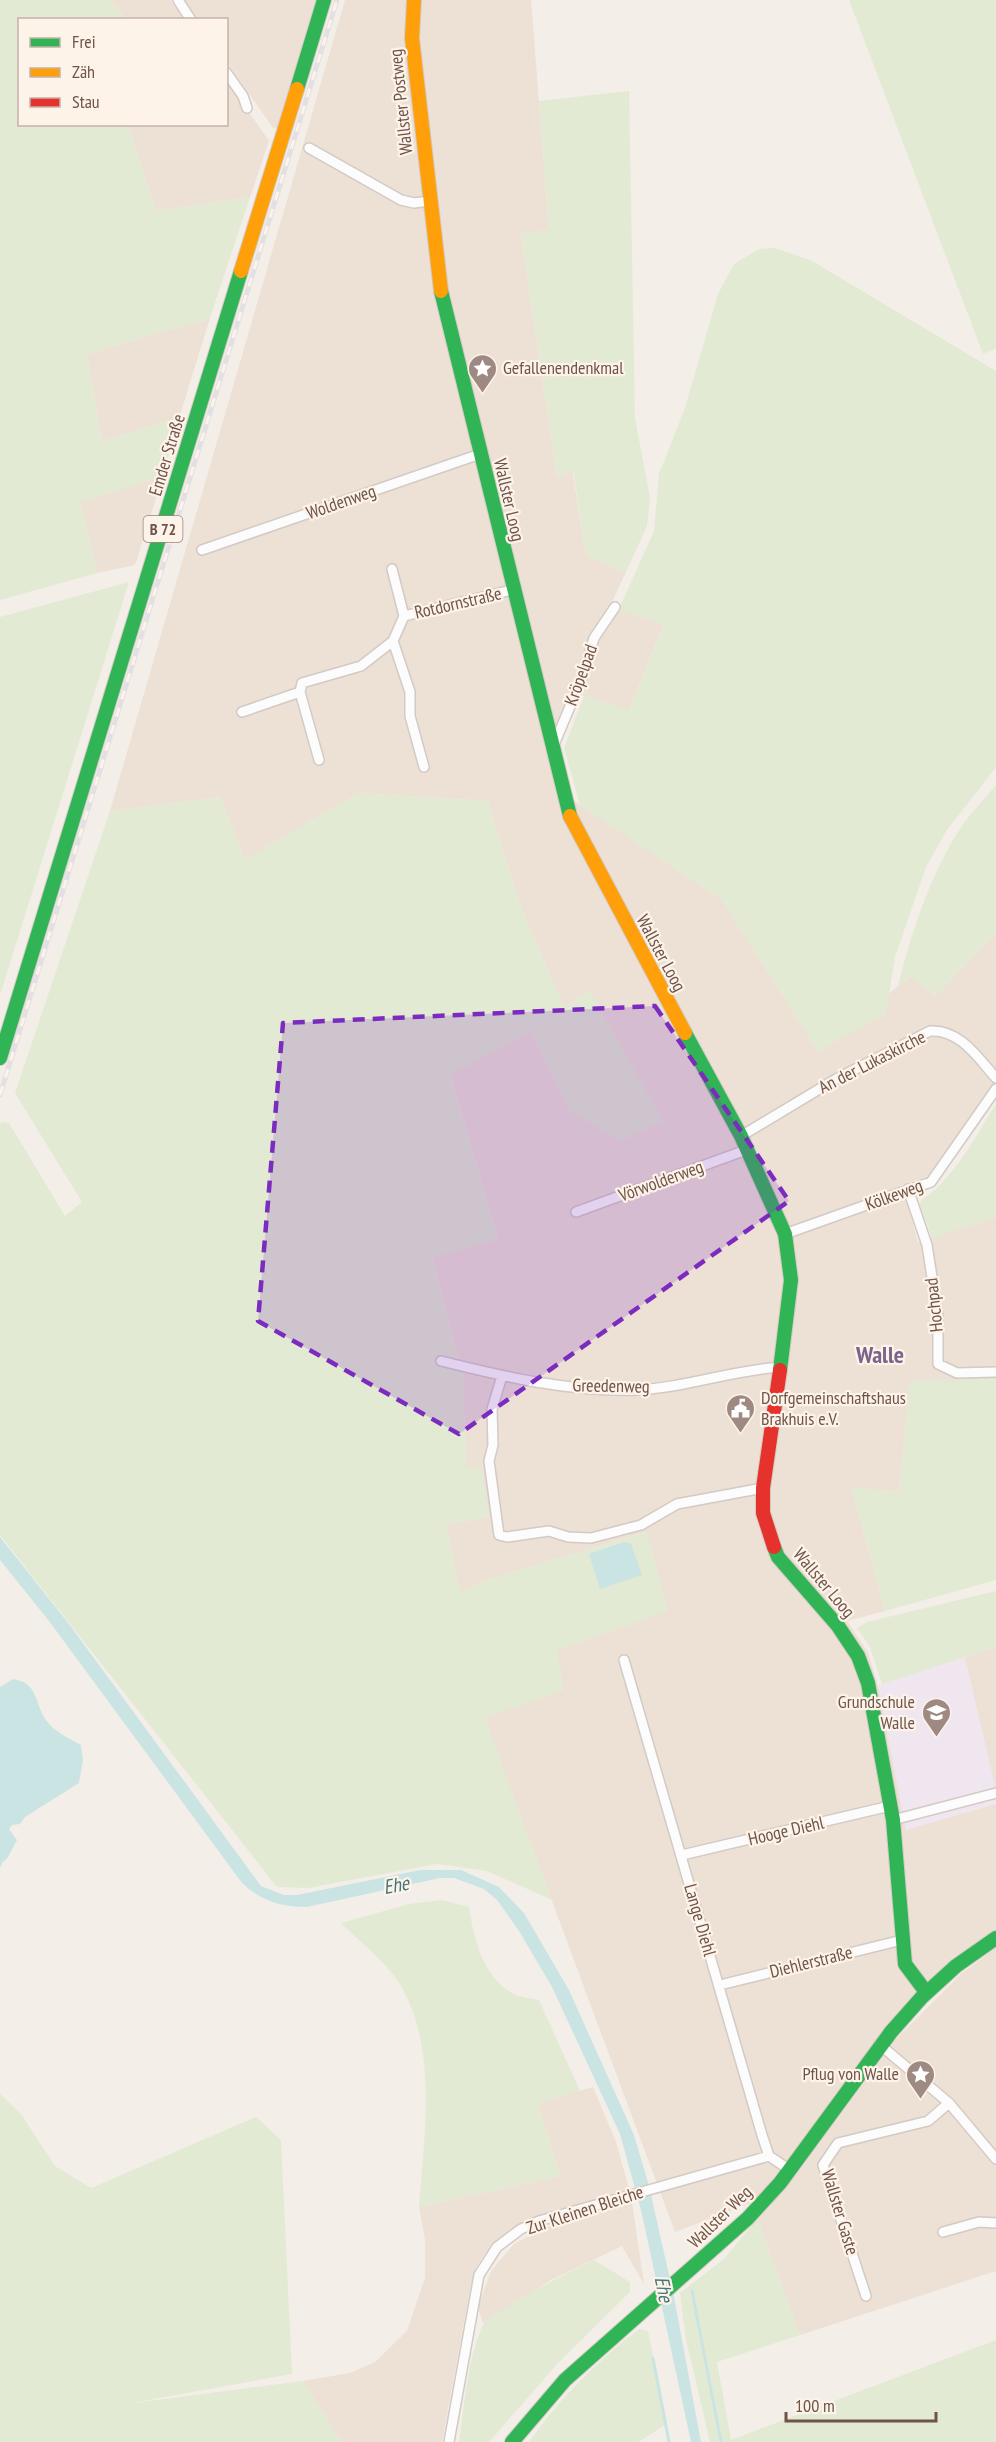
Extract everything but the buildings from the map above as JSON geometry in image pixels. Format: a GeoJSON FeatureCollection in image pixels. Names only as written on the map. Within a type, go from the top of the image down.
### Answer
{"type":"FeatureCollection","features":[{"type":"Feature","properties":{"kind":"street"},"geometry":{"type":"LineString","coordinates":[[178,0],[190,18]]}},
{"type":"Feature","properties":{"kind":"street","name":"Emder Straße"},"geometry":{"type":"LineString","coordinates":[[0,1058],[324,0]]}},
{"type":"Feature","properties":{"kind":"street","name":"Wallster Postweg"},"geometry":{"type":"LineString","coordinates":[[414,0],[412,38],[429,201]]}},
{"type":"Feature","properties":{"kind":"street"},"geometry":{"type":"LineString","coordinates":[[228,75],[243,96],[247,108]]}},
{"type":"Feature","properties":{"kind":"street"},"geometry":{"type":"LineString","coordinates":[[309,148],[401,200],[414,203],[429,201]]}},
{"type":"Feature","properties":{"kind":"street","name":"Wallster Loog"},"geometry":{"type":"LineString","coordinates":[[429,201],[442,303],[571,821],[741,1136],[785,1234],[791,1280],[763,1488],[763,1513],[778,1557],[834,1620],[858,1656],[868,1683],[891,1813],[905,1964],[926,1992]]}},
{"type":"Feature","properties":{"kind":"street","name":"Woldenweg"},"geometry":{"type":"LineString","coordinates":[[202,550],[480,454]]}},
{"type":"Feature","properties":{"kind":"street","name":"Rotdornstraße"},"geometry":{"type":"LineString","coordinates":[[242,712],[300,692],[302,683],[361,666],[393,641],[404,616],[392,569]]}},
{"type":"Feature","properties":{"kind":"street","name":"Rotdornstraße"},"geometry":{"type":"LineString","coordinates":[[404,616],[512,590]]}},
{"type":"Feature","properties":{"kind":"street","name":"Kröpelpad"},"geometry":{"type":"LineString","coordinates":[[553,747],[582,678],[594,638],[615,607]]}},
{"type":"Feature","properties":{"kind":"street"},"geometry":{"type":"LineString","coordinates":[[393,641],[410,692],[410,716],[424,766]]}},
{"type":"Feature","properties":{"kind":"street"},"geometry":{"type":"LineString","coordinates":[[300,692],[319,760]]}},
{"type":"Feature","properties":{"kind":"street","name":"An der Lukaskirche"},"geometry":{"type":"LineString","coordinates":[[741,1136],[836,1079],[930,1031],[947,1031],[968,1047],[996,1078]]}},
{"type":"Feature","properties":{"kind":"street","name":"Kölkeweg"},"geometry":{"type":"LineString","coordinates":[[785,1234],[931,1182],[996,1089]]}},
{"type":"Feature","properties":{"kind":"street","name":"Vörwolderweg"},"geometry":{"type":"LineString","coordinates":[[576,1212],[746,1150]]}},
{"type":"Feature","properties":{"kind":"street","name":"Hochpad"},"geometry":{"type":"LineString","coordinates":[[908,1189],[927,1245],[938,1316],[938,1364],[957,1373],[996,1372]]}},
{"type":"Feature","properties":{"kind":"street","name":"Greedenweg"},"geometry":{"type":"LineString","coordinates":[[441,1361],[544,1384],[635,1390],[667,1386],[750,1369],[781,1367]]}},
{"type":"Feature","properties":{"kind":"street"},"geometry":{"type":"LineString","coordinates":[[502,1376],[492,1409],[493,1445],[489,1461],[499,1535],[507,1537],[549,1531],[568,1537],[591,1538],[641,1525],[676,1504],[763,1488]]}},
{"type":"Feature","properties":{"kind":"street","name":"Lange Diehl"},"geometry":{"type":"LineString","coordinates":[[624,1660],[769,2156]]}},
{"type":"Feature","properties":{"kind":"street"},"geometry":{"type":"LineString","coordinates":[[891,1813],[996,1793]]}},
{"type":"Feature","properties":{"kind":"street","name":"Hooge Diehl"},"geometry":{"type":"LineString","coordinates":[[682,1855],[891,1813]]}},
{"type":"Feature","properties":{"kind":"street","name":"Wallster Weg"},"geometry":{"type":"LineString","coordinates":[[512,2442],[550,2394],[589,2356],[749,2218],[790,2170],[879,2044],[926,1992],[969,1955],[996,1938]]}},
{"type":"Feature","properties":{"kind":"street","name":"Diehlerstraße"},"geometry":{"type":"LineString","coordinates":[[720,1985],[902,1940]]}},
{"type":"Feature","properties":{"kind":"street"},"geometry":{"type":"LineString","coordinates":[[879,2044],[949,2103],[996,2159]]}},
{"type":"Feature","properties":{"kind":"street","name":"Wallster Gaste"},"geometry":{"type":"LineString","coordinates":[[866,2296],[823,2165],[838,2143],[928,2121],[949,2103]]}},
{"type":"Feature","properties":{"kind":"street"},"geometry":{"type":"LineString","coordinates":[[769,2156],[790,2170]]}},
{"type":"Feature","properties":{"kind":"street","name":"Zur Kleinen Bleiche"},"geometry":{"type":"LineString","coordinates":[[449,2442],[474,2291],[488,2258],[521,2229],[539,2221],[769,2156]]}},
{"type":"Feature","properties":{"kind":"street"},"geometry":{"type":"LineString","coordinates":[[943,2232],[979,2222],[996,2223]]}},
{"type":"Feature","properties":{"kind":"highlighted area"},"geometry":{"type":"Polygon","coordinates":[[[655,1006],[789,1201],[459,1434],[258,1321],[283,1023],[655,1006]]]}},
{"type":"Feature","properties":{"kind":"shaded area"},"geometry":{"type":"Polygon","coordinates":[[[111,0],[170,0],[183,18],[124,18],[111,0]]]}},
{"type":"Feature","properties":{"kind":"shaded area"},"geometry":{"type":"Polygon","coordinates":[[[184,0],[319,0],[281,129],[273,128],[228,63],[228,18],[196,18],[184,0]]]}},
{"type":"Feature","properties":{"kind":"shaded area"},"geometry":{"type":"Polygon","coordinates":[[[345,0],[531,0],[549,230],[521,234],[557,478],[572,469],[586,555],[626,572],[610,606],[664,624],[629,710],[571,692],[546,745],[558,790],[722,900],[818,1051],[885,1014],[887,995],[911,976],[935,996],[996,933],[996,1079],[928,1176],[902,1185],[918,1242],[996,1217],[996,1379],[910,1381],[899,1492],[852,1488],[885,1611],[847,1621],[868,1652],[878,1686],[996,1647],[996,1934],[934,1975],[870,2049],[791,2161],[756,2201],[675,2232],[484,1718],[563,1690],[556,1650],[667,1611],[646,1532],[490,1579],[460,1593],[446,1524],[489,1517],[466,1468],[463,1375],[432,1257],[498,1239],[450,1074],[531,1031],[570,1111],[590,991],[564,1007],[520,906],[488,801],[358,793],[245,860],[220,797],[110,811],[345,0]]]}},
{"type":"Feature","properties":{"kind":"shaded area"},"geometry":{"type":"Polygon","coordinates":[[[228,82],[269,141],[250,197],[156,211],[128,126],[228,126],[228,82]]]}},
{"type":"Feature","properties":{"kind":"shaded area"},"geometry":{"type":"Polygon","coordinates":[[[210,318],[179,418],[102,441],[87,354],[210,318]]]}},
{"type":"Feature","properties":{"kind":"shaded area"},"geometry":{"type":"Polygon","coordinates":[[[163,476],[135,565],[97,573],[80,502],[163,476]]]}},
{"type":"Feature","properties":{"kind":"shaded area","name":"Grundschule Walle"},"geometry":{"type":"Polygon","coordinates":[[[965,1657],[996,1790],[996,1804],[906,1830],[878,1686],[965,1657]]]}},
{"type":"Feature","properties":{"kind":"shaded area"},"geometry":{"type":"Polygon","coordinates":[[[996,1948],[996,2271],[800,2335],[757,2219],[799,2171],[896,2039],[961,1974],[996,1948]]]}},
{"type":"Feature","properties":{"kind":"shaded area"},"geometry":{"type":"Polygon","coordinates":[[[593,2087],[616,2142],[629,2189],[522,2222],[485,2253],[475,2270],[470,2289],[442,2442],[341,2442],[303,2381],[350,2373],[375,2362],[407,2331],[425,2278],[425,2240],[419,2207],[560,2176],[538,2103],[593,2087]]]}},
{"type":"Feature","properties":{"kind":"shaded area"},"geometry":{"type":"Polygon","coordinates":[[[632,2203],[644,2284],[622,2246],[551,2280],[483,2323],[478,2307],[491,2271],[514,2244],[544,2228],[632,2203]]]}},
{"type":"Feature","properties":{"kind":"green space"},"geometry":{"type":"Polygon","coordinates":[[[0,0],[111,0],[124,18],[18,18],[18,126],[128,126],[156,211],[250,197],[210,318],[87,354],[102,441],[179,418],[163,476],[80,502],[97,573],[0,600],[0,0]]]}},
{"type":"Feature","properties":{"kind":"green space"},"geometry":{"type":"Polygon","coordinates":[[[849,0],[996,0],[996,348],[983,354],[849,0]]]}},
{"type":"Feature","properties":{"kind":"green space"},"geometry":{"type":"Polygon","coordinates":[[[629,91],[635,418],[650,498],[647,526],[626,572],[586,555],[573,470],[557,478],[521,233],[549,230],[539,101],[629,91]]]}},
{"type":"Feature","properties":{"kind":"green space"},"geometry":{"type":"Polygon","coordinates":[[[775,248],[812,261],[996,371],[996,767],[947,830],[926,867],[895,957],[886,1014],[818,1051],[722,900],[580,805],[564,748],[584,696],[629,710],[664,625],[619,609],[654,531],[659,474],[685,408],[718,294],[734,264],[759,249],[775,248]]]}},
{"type":"Feature","properties":{"kind":"green space"},"geometry":{"type":"Polygon","coordinates":[[[129,582],[1,992],[0,994],[0,617],[129,582]]]}},
{"type":"Feature","properties":{"kind":"green space"},"geometry":{"type":"Polygon","coordinates":[[[996,785],[996,933],[935,996],[911,976],[898,986],[915,927],[938,868],[962,826],[996,785]]]}},
{"type":"Feature","properties":{"kind":"green space"},"geometry":{"type":"Polygon","coordinates":[[[358,793],[488,801],[520,906],[564,1007],[590,991],[663,1121],[621,1141],[570,1111],[531,1031],[450,1075],[498,1239],[432,1258],[463,1375],[466,1467],[482,1468],[489,1517],[446,1524],[460,1592],[490,1579],[647,1532],[668,1611],[557,1650],[564,1690],[485,1718],[552,1900],[487,1871],[437,1864],[308,1888],[277,1887],[0,1535],[0,1127],[1,1122],[9,1123],[65,1216],[82,1202],[15,1093],[110,811],[220,797],[245,860],[358,793]]]}},
{"type":"Feature","properties":{"kind":"green space"},"geometry":{"type":"Polygon","coordinates":[[[996,1104],[996,1217],[932,1238],[920,1206],[921,1200],[943,1182],[953,1170],[996,1104]]]}},
{"type":"Feature","properties":{"kind":"green space"},"geometry":{"type":"Polygon","coordinates":[[[996,1379],[996,1580],[885,1611],[852,1487],[899,1492],[910,1380],[996,1379]]]}},
{"type":"Feature","properties":{"kind":"green space"},"geometry":{"type":"Polygon","coordinates":[[[996,1591],[996,1647],[882,1684],[870,1647],[857,1628],[867,1622],[996,1591]]]}},
{"type":"Feature","properties":{"kind":"green space"},"geometry":{"type":"Polygon","coordinates":[[[442,1900],[469,1907],[477,1945],[495,1979],[516,1995],[539,2000],[580,2091],[538,2103],[560,2176],[419,2207],[426,2094],[420,2038],[413,2011],[396,1978],[341,1923],[409,1904],[442,1900]]]}},
{"type":"Feature","properties":{"kind":"green space"},"geometry":{"type":"Polygon","coordinates":[[[0,2094],[21,2114],[55,2166],[91,2188],[256,2117],[281,2140],[292,2374],[126,2404],[303,2381],[341,2442],[0,2442],[0,2094]]]}},
{"type":"Feature","properties":{"kind":"green space"},"geometry":{"type":"Polygon","coordinates":[[[757,2219],[800,2335],[717,2362],[731,2440],[996,2340],[996,2442],[710,2442],[686,2340],[680,2293],[724,2259],[757,2219]]]}},
{"type":"Feature","properties":{"kind":"green space"},"geometry":{"type":"Polygon","coordinates":[[[594,2260],[630,2282],[630,2292],[558,2363],[489,2442],[459,2442],[470,2367],[483,2325],[516,2301],[594,2260]]]}},
{"type":"Feature","properties":{"kind":"green space"},"geometry":{"type":"Polygon","coordinates":[[[639,2329],[648,2331],[667,2424],[638,2442],[529,2442],[553,2410],[580,2381],[639,2329]]]}},
{"type":"Feature","properties":{"kind":"water","name":"Ehe"},"geometry":{"type":"Polygon","coordinates":[[[0,1537],[69,1624],[261,1886],[284,1895],[297,1895],[420,1870],[461,1870],[499,1887],[524,1913],[569,1990],[634,2135],[649,2186],[674,2297],[701,2442],[691,2442],[641,2210],[620,2134],[552,1987],[519,1931],[497,1900],[484,1889],[454,1878],[440,1878],[307,1907],[272,1902],[249,1889],[242,1883],[49,1621],[0,1560],[0,1537]]]}},
{"type":"Feature","properties":{"kind":"water"},"geometry":{"type":"Polygon","coordinates":[[[624,1542],[631,1544],[642,1575],[600,1589],[589,1554],[624,1542]]]}},
{"type":"Feature","properties":{"kind":"water"},"geometry":{"type":"Polygon","coordinates":[[[13,1679],[21,1681],[32,1689],[42,1714],[53,1728],[81,1745],[83,1760],[79,1783],[25,1817],[20,1824],[12,1825],[9,1829],[17,1840],[3,1862],[0,1861],[0,1687],[13,1679]]]}},
{"type":"Feature","properties":{"kind":"waterway"},"geometry":{"type":"LineString","coordinates":[[0,1865],[1,1861]]}},
{"type":"Feature","properties":{"kind":"waterway"},"geometry":{"type":"LineString","coordinates":[[692,2291],[721,2442]]}},
{"type":"Feature","properties":{"kind":"waterway"},"geometry":{"type":"LineString","coordinates":[[653,2358],[669,2442]]}},
{"type":"Feature","properties":{"kind":"railway"},"geometry":{"type":"LineString","coordinates":[[0,1095],[337,0]]}},
{"type":"Feature","properties":{"kind":"traffic: fast"},"geometry":{"type":"LineString","coordinates":[[297,89],[324,0]]}},
{"type":"Feature","properties":{"kind":"traffic: fast"},"geometry":{"type":"LineString","coordinates":[[0,1058],[241,271]]}},
{"type":"Feature","properties":{"kind":"traffic: fast"},"geometry":{"type":"LineString","coordinates":[[441,291],[570,816]]}},
{"type":"Feature","properties":{"kind":"traffic: fast"},"geometry":{"type":"LineString","coordinates":[[685,1033],[741,1136],[785,1234],[791,1280],[780,1370]]}},
{"type":"Feature","properties":{"kind":"traffic: fast"},"geometry":{"type":"LineString","coordinates":[[774,1547],[778,1557],[838,1626],[858,1656],[868,1683],[893,1820],[905,1964],[926,1992]]}},
{"type":"Feature","properties":{"kind":"traffic: fast"},"geometry":{"type":"LineString","coordinates":[[512,2442],[565,2380],[748,2218],[780,2183],[891,2032],[922,1997],[956,1966],[996,1938]]}},
{"type":"Feature","properties":{"kind":"traffic: slow"},"geometry":{"type":"LineString","coordinates":[[414,0],[412,38],[441,291]]}},
{"type":"Feature","properties":{"kind":"traffic: slow"},"geometry":{"type":"LineString","coordinates":[[241,271],[297,89]]}},
{"type":"Feature","properties":{"kind":"traffic: slow"},"geometry":{"type":"LineString","coordinates":[[570,816],[685,1033]]}},
{"type":"Feature","properties":{"kind":"traffic: jam"},"geometry":{"type":"LineString","coordinates":[[774,1547],[763,1513],[763,1488],[780,1370]]}},
{"type":"Feature","properties":{"kind":"place","name":"Gefallenendenkmal"},"geometry":{"type":"Point","coordinates":[482,394]}},
{"type":"Feature","properties":{"kind":"place","name":"Dorfgemeinschaftshaus Brakhuis e.V."},"geometry":{"type":"Point","coordinates":[740,1434]}},
{"type":"Feature","properties":{"kind":"place","name":"Grundschule Walle"},"geometry":{"type":"Point","coordinates":[936,1738]}},
{"type":"Feature","properties":{"kind":"place","name":"Pflug von Walle"},"geometry":{"type":"Point","coordinates":[920,2100]}},
{"type":"Feature","properties":{"kind":"district","name":"Walle"},"geometry":{"type":"Point","coordinates":[880,1355]}}]}
